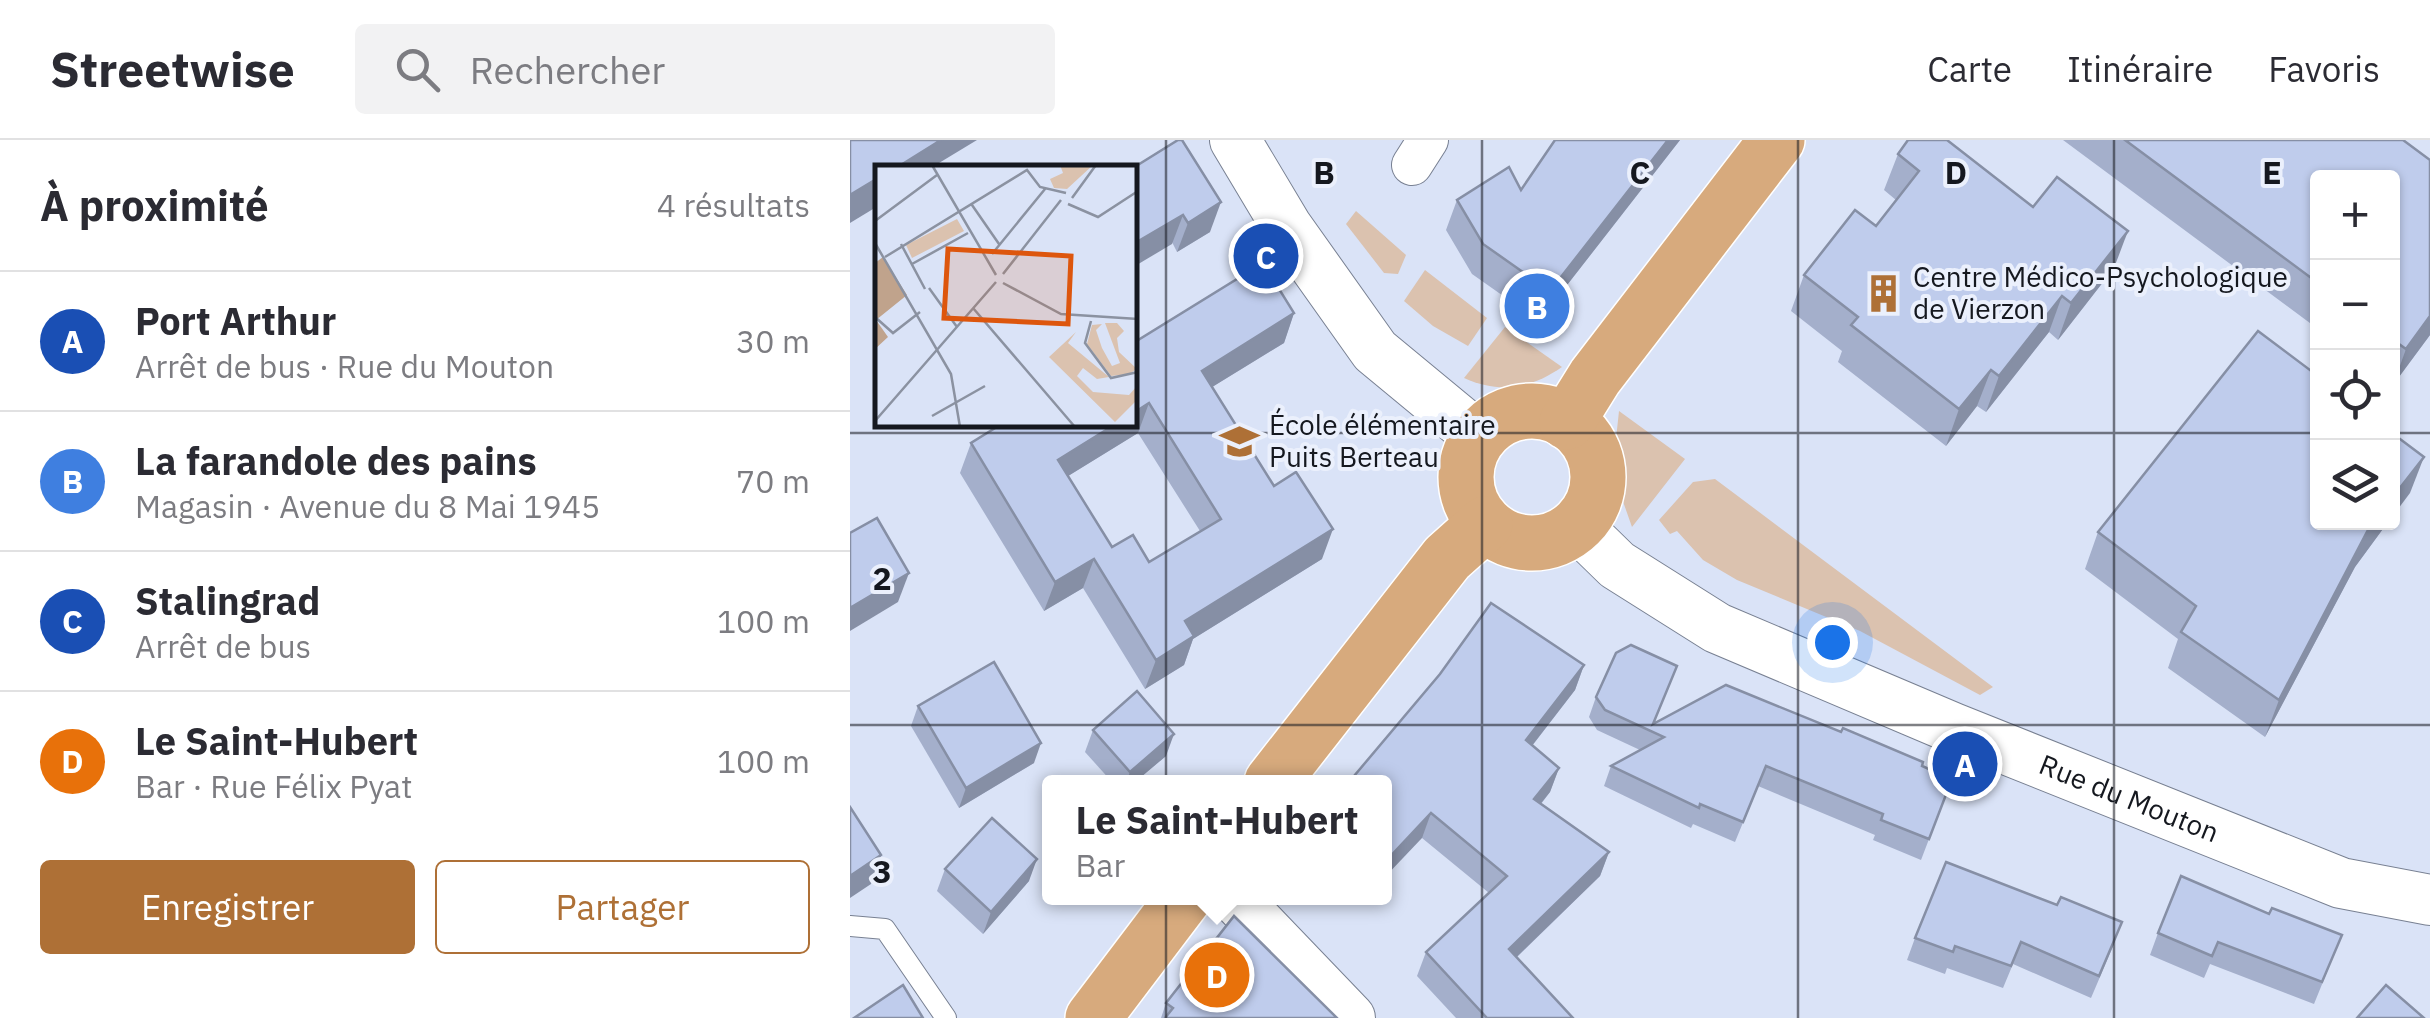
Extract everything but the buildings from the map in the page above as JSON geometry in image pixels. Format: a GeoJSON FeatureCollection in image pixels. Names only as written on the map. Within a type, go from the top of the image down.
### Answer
{"type":"FeatureCollection","features":[{"type":"Feature","properties":{"kind":"main road"},"geometry":{"type":"LineString","coordinates":[[1568,422],[1595,377],[1777,140]]}},
{"type":"Feature","properties":{"kind":"main road"},"geometry":{"type":"LineString","coordinates":[[1550,414],[1568,422],[1588,444],[1598,472],[1590,510],[1577,526],[1560,537],[1530,542],[1501,536],[1484,524],[1467,491],[1470,454],[1479,437],[1510,415],[1550,414]]}},
{"type":"Feature","properties":{"kind":"main road"},"geometry":{"type":"LineString","coordinates":[[1277,775],[1447,558],[1484,524]]}},
{"type":"Feature","properties":{"kind":"main road"},"geometry":{"type":"LineString","coordinates":[[1093,1018],[1179,905]]}},
{"type":"Feature","properties":{"kind":"street"},"geometry":{"type":"LineString","coordinates":[[1235,140],[1297,242],[1375,351],[1479,437]]}},
{"type":"Feature","properties":{"kind":"street","name":"Rue du Mouton"},"geometry":{"type":"LineString","coordinates":[[1577,526],[1617,565],[1717,628],[1953,728],[2341,883],[2430,900]]}},
{"type":"Feature","properties":{"kind":"street"},"geometry":{"type":"LineString","coordinates":[[1243,905],[1350,1018]]}},
{"type":"Feature","properties":{"kind":"lane"},"geometry":{"type":"LineString","coordinates":[[850,926],[885,929],[946,1018]]}},
{"type":"Feature","properties":{"kind":"shaded area"},"geometry":{"type":"Polygon","coordinates":[[[1356,211],[1406,255],[1398,274],[1384,273],[1346,224],[1356,211]]]}},
{"type":"Feature","properties":{"kind":"shaded area"},"geometry":{"type":"Polygon","coordinates":[[[1425,270],[1487,318],[1468,346],[1433,326],[1404,301],[1425,270]]]}},
{"type":"Feature","properties":{"kind":"shaded area"},"geometry":{"type":"Polygon","coordinates":[[[1505,327],[1562,367],[1514,387],[1490,386],[1464,378],[1505,327]]]}},
{"type":"Feature","properties":{"kind":"shaded area"},"geometry":{"type":"Polygon","coordinates":[[[1619,411],[1685,459],[1632,527],[1620,493],[1624,475],[1616,439],[1619,411]]]}},
{"type":"Feature","properties":{"kind":"shaded area"},"geometry":{"type":"Polygon","coordinates":[[[1715,479],[1993,687],[1980,695],[1860,631],[1737,580],[1703,560],[1677,531],[1670,534],[1659,520],[1693,482],[1715,479]]]}},
{"type":"Feature","properties":{"kind":"place","name":"Stalingrad"},"geometry":{"type":"Point","coordinates":[1266,256]}},
{"type":"Feature","properties":{"kind":"place","name":"Centre Médico-Psychologique de Vierzon"},"geometry":{"type":"Point","coordinates":[1883,293]}},
{"type":"Feature","properties":{"kind":"place","name":"La farandole des pains"},"geometry":{"type":"Point","coordinates":[1537,306]}},
{"type":"Feature","properties":{"kind":"place","name":"École élémentaire Puits Berteau"},"geometry":{"type":"Point","coordinates":[1239,441]}},
{"type":"Feature","properties":{"kind":"place","name":"Port Arthur"},"geometry":{"type":"Point","coordinates":[1965,764]}},
{"type":"Feature","properties":{"kind":"place","name":"Le Saint-Hubert"},"geometry":{"type":"Point","coordinates":[1217,975]}}]}
